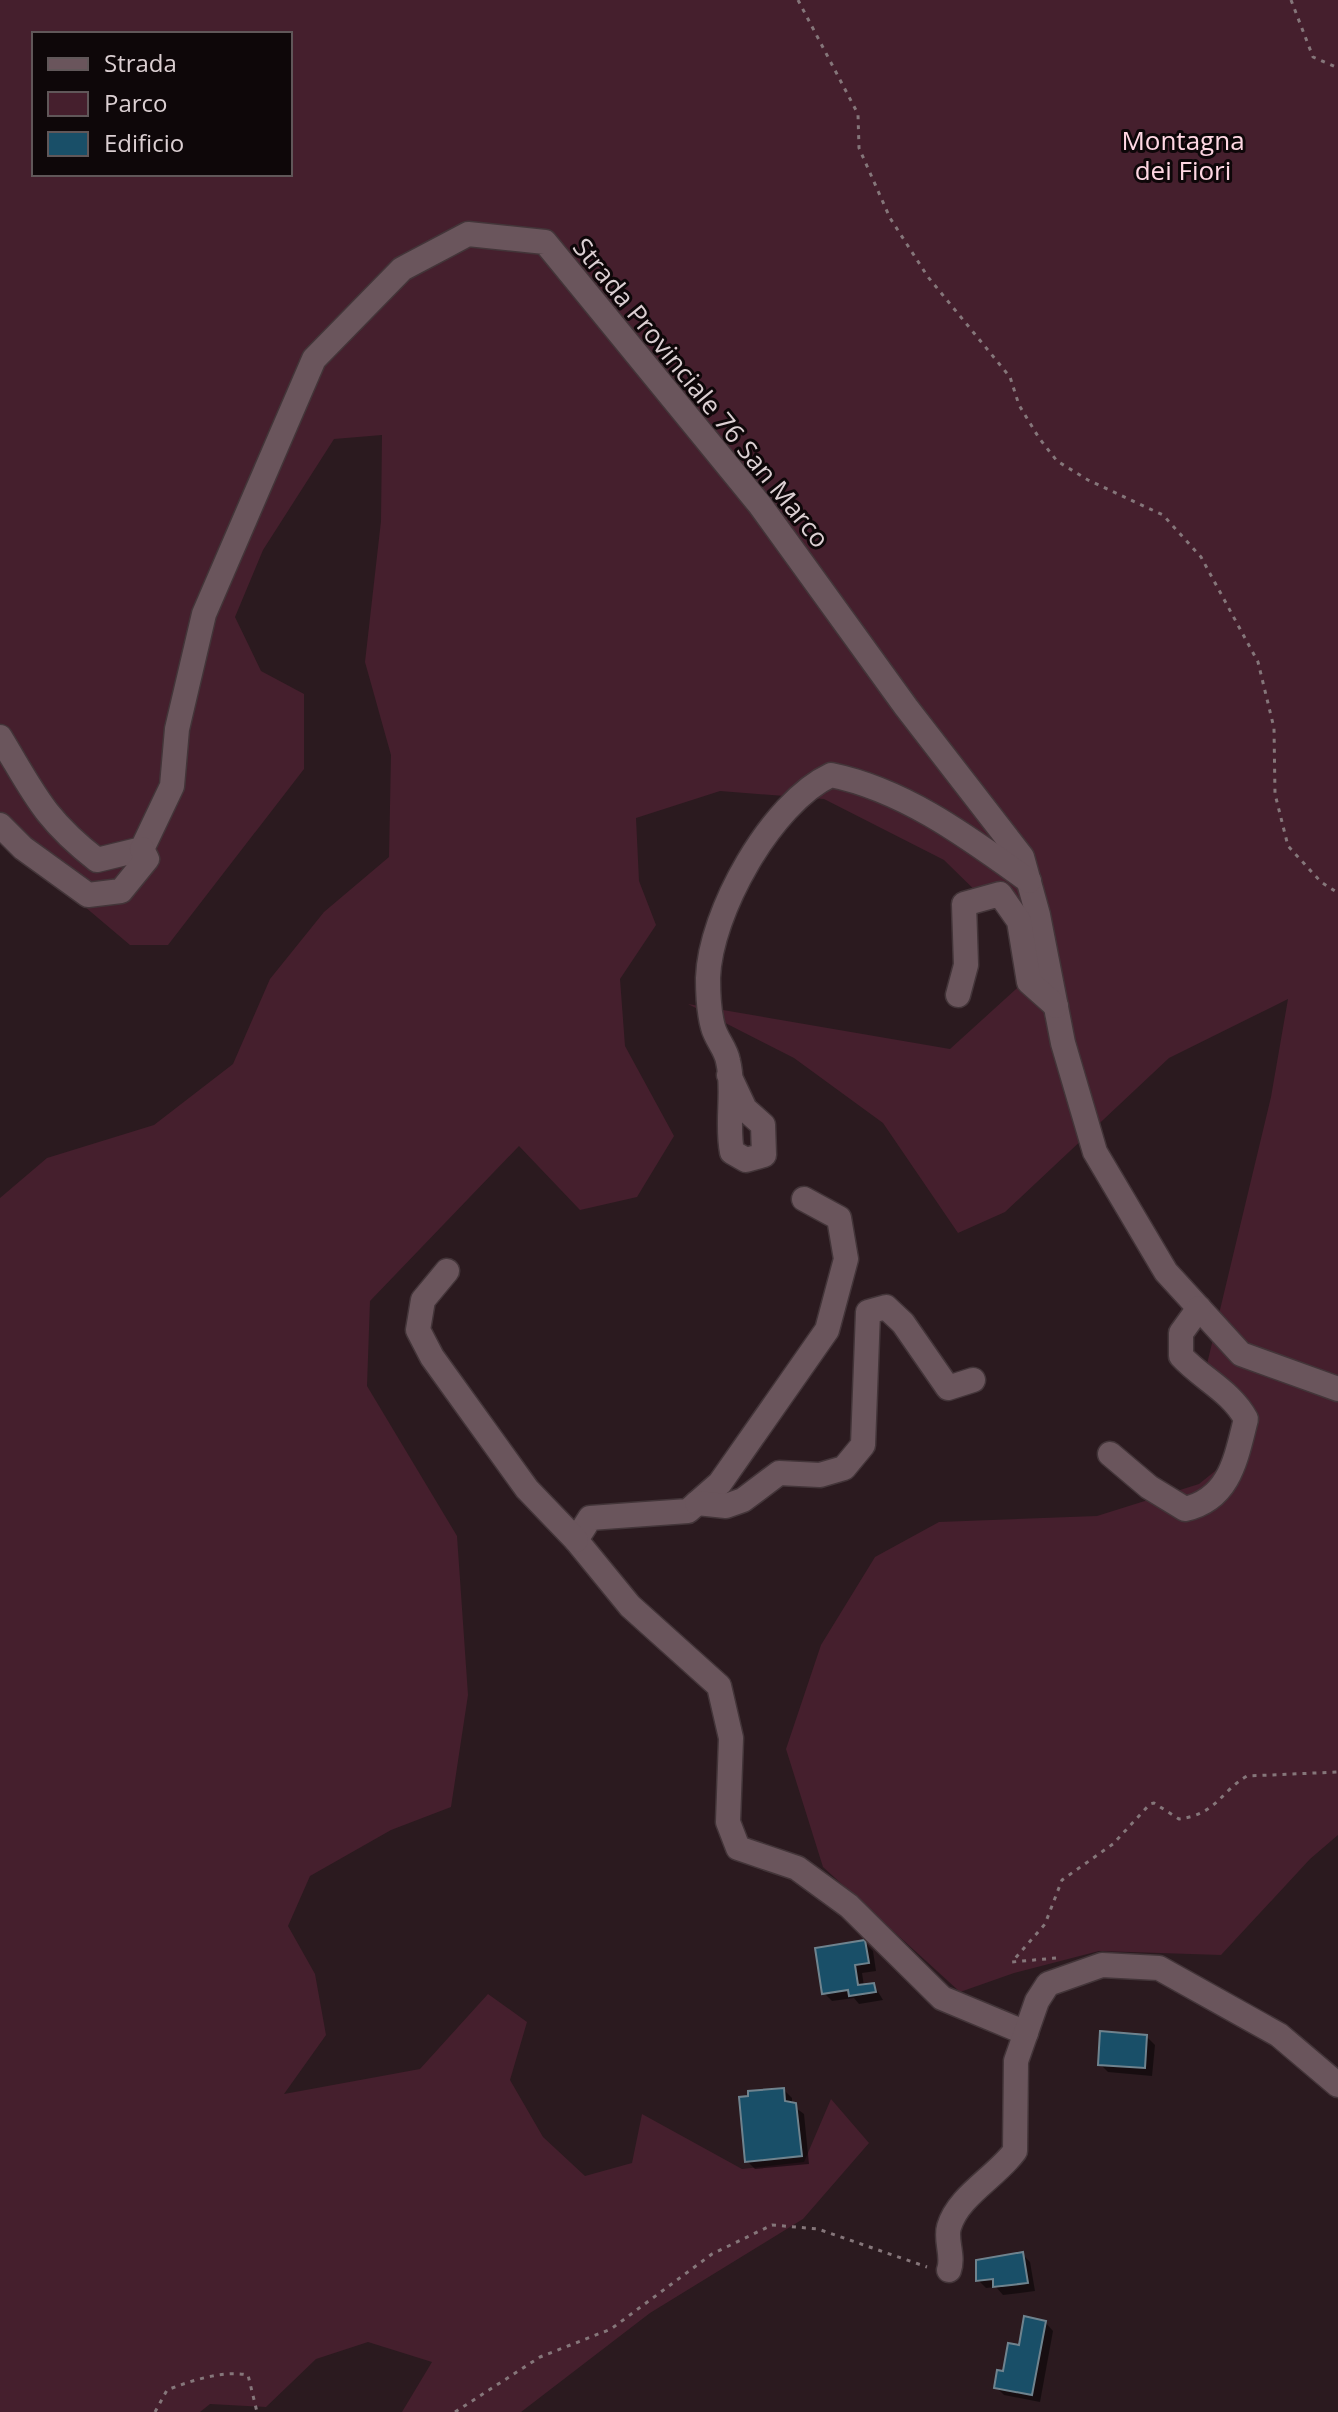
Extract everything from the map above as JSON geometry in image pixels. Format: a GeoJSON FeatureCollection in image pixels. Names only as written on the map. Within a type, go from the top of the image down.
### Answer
{"type":"FeatureCollection","features":[{"type":"Feature","properties":{"kind":"street","name":"Strada Provinciale 76 San Marco"},"geometry":{"type":"LineString","coordinates":[[0,825],[46,866],[88,895],[121,891],[143,868],[147,859],[142,849],[172,786],[177,729],[204,614],[314,359],[402,269],[468,234],[545,242],[760,505],[906,707],[1022,857],[1056,1006],[1095,1152],[1166,1272],[1241,1354],[1338,1389]]}},
{"type":"Feature","properties":{"kind":"street"},"geometry":{"type":"LineString","coordinates":[[0,737],[34,799],[63,833],[97,860],[142,849]]}},
{"type":"Feature","properties":{"kind":"street"},"geometry":{"type":"LineString","coordinates":[[729,1075],[729,1061],[713,1028],[708,978],[715,933],[734,888],[781,815],[814,783],[831,775],[883,790],[939,820],[1029,881]]}},
{"type":"Feature","properties":{"kind":"street"},"geometry":{"type":"LineString","coordinates":[[958,995],[966,965],[964,904],[1000,894],[1019,921],[1029,982],[1056,1006]]}},
{"type":"Feature","properties":{"kind":"street"},"geometry":{"type":"LineString","coordinates":[[576,1540],[590,1518],[688,1511],[720,1483],[827,1330],[846,1259],[839,1218],[804,1199]]}},
{"type":"Feature","properties":{"kind":"street"},"geometry":{"type":"LineString","coordinates":[[447,1271],[423,1300],[418,1330],[432,1357],[527,1489],[576,1540],[630,1606],[719,1686],[731,1738],[728,1822],[738,1848],[797,1868],[849,1906],[942,1998],[1026,2033]]}},
{"type":"Feature","properties":{"kind":"street"},"geometry":{"type":"LineString","coordinates":[[697,1503],[726,1506],[743,1500],[779,1473],[820,1475],[844,1468],[863,1445],[868,1312],[886,1307],[903,1323],[948,1388],[973,1380]]}},
{"type":"Feature","properties":{"kind":"street"},"geometry":{"type":"LineString","coordinates":[[1110,1454],[1149,1487],[1185,1509],[1206,1505],[1232,1472],[1246,1419],[1235,1399],[1198,1374],[1181,1356],[1181,1333],[1199,1308]]}},
{"type":"Feature","properties":{"kind":"street"},"geometry":{"type":"LineString","coordinates":[[949,2270],[952,2263],[948,2229],[960,2206],[1015,2151],[1016,2061],[1048,1984],[1061,1977],[1102,1965],[1159,1968],[1279,2035],[1338,2085]]}},
{"type":"Feature","properties":{"kind":"path"},"geometry":{"type":"LineString","coordinates":[[798,0],[858,114],[859,148],[890,218],[928,277],[1010,377],[1019,405],[1039,438],[1057,461],[1088,480],[1163,515],[1201,557],[1258,662],[1274,728],[1275,794],[1288,846],[1321,882],[1338,893]]}},
{"type":"Feature","properties":{"kind":"path"},"geometry":{"type":"LineString","coordinates":[[1291,0],[1313,57],[1338,68]]}},
{"type":"Feature","properties":{"kind":"path"},"geometry":{"type":"LineString","coordinates":[[1061,1977],[1064,1972],[1060,1959],[1047,1957],[1014,1963],[1013,1958],[1045,1924],[1062,1880],[1113,1844],[1150,1804],[1154,1803],[1179,1819],[1186,1818],[1223,1800],[1247,1776],[1338,1772]]}},
{"type":"Feature","properties":{"kind":"path"},"geometry":{"type":"LineString","coordinates":[[455,2412],[540,2357],[611,2329],[712,2254],[772,2225],[818,2229],[941,2273],[949,2270]]}},
{"type":"Feature","properties":{"kind":"path"},"geometry":{"type":"LineString","coordinates":[[155,2412],[167,2390],[190,2381],[239,2373],[248,2375],[252,2381],[257,2412]]}},
{"type":"Feature","properties":{"kind":"green space","name":"Montagna dei Fiori"},"geometry":{"type":"Polygon","coordinates":[[[0,0],[1338,0],[1338,1835],[1310,1859],[1221,1955],[1099,1951],[1014,1973],[960,1992],[823,1867],[786,1749],[821,1645],[875,1557],[939,1522],[1097,1516],[1199,1484],[1251,1442],[1207,1364],[1271,1097],[1288,999],[1169,1058],[1005,1212],[958,1233],[883,1123],[794,1058],[688,1004],[950,1049],[1047,961],[944,860],[824,799],[720,791],[636,818],[639,881],[656,925],[620,979],[625,1046],[674,1136],[637,1197],[580,1210],[519,1146],[370,1301],[367,1386],[457,1536],[468,1695],[451,1807],[391,1830],[310,1876],[288,1926],[315,1974],[326,2035],[284,2094],[420,2069],[488,1994],[527,2022],[510,2080],[543,2137],[585,2176],[632,2163],[642,2114],[742,2169],[804,2162],[831,2099],[869,2143],[803,2219],[650,2313],[521,2412],[402,2412],[432,2362],[368,2342],[316,2359],[266,2407],[210,2404],[200,2412],[0,2412],[0,1198],[47,1158],[154,1125],[233,1064],[270,979],[324,912],[389,857],[391,755],[365,662],[381,521],[382,435],[334,439],[263,550],[235,617],[261,671],[304,694],[304,769],[168,945],[130,945],[0,835],[0,0]]]}},
{"type":"Feature","properties":{"kind":"building"},"geometry":{"type":"Polygon","coordinates":[[[865,1940],[869,1963],[855,1965],[858,1985],[874,1983],[876,1992],[849,1996],[848,1990],[822,1994],[815,1948],[865,1940]]]}},
{"type":"Feature","properties":{"kind":"building"},"geometry":{"type":"Polygon","coordinates":[[[1100,2031],[1147,2035],[1145,2068],[1098,2065],[1100,2031]]]}},
{"type":"Feature","properties":{"kind":"building"},"geometry":{"type":"Polygon","coordinates":[[[784,2088],[785,2101],[796,2103],[802,2156],[745,2162],[739,2097],[748,2096],[748,2091],[784,2088]]]}},
{"type":"Feature","properties":{"kind":"building"},"geometry":{"type":"Polygon","coordinates":[[[1023,2252],[1028,2283],[993,2287],[993,2279],[976,2281],[976,2260],[1023,2252]]]}},
{"type":"Feature","properties":{"kind":"building"},"geometry":{"type":"Polygon","coordinates":[[[1024,2316],[1046,2321],[1032,2395],[994,2388],[997,2370],[1003,2371],[1008,2343],[1019,2345],[1024,2316]]]}}]}
